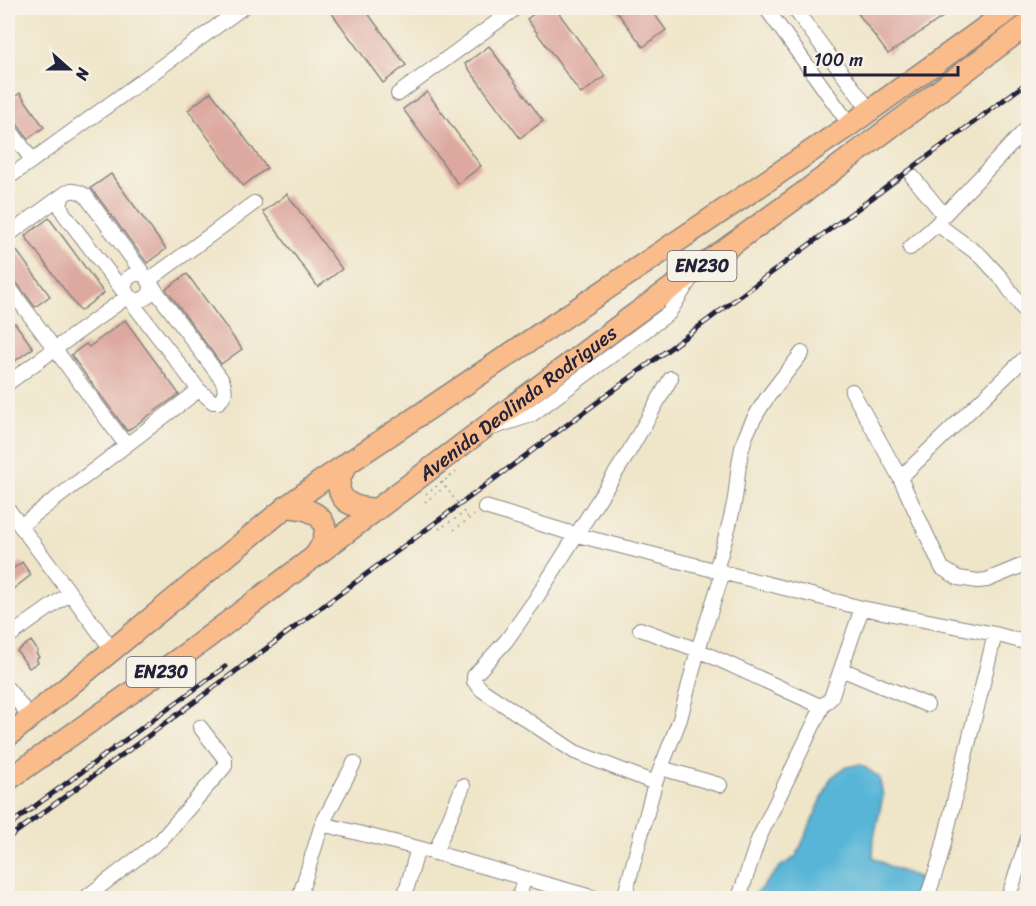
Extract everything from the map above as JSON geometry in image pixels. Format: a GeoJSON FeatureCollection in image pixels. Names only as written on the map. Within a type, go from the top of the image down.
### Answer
{"type":"FeatureCollection","features":[{"type":"Feature","properties":{"kind":"highway","name":"Avenida Deolinda Rodrigues"},"geometry":{"type":"LineString","coordinates":[[8,736],[286,507],[350,460],[850,125],[1012,8]]}},
{"type":"Feature","properties":{"kind":"highway","name":"Avenida Deolinda Rodrigues"},"geometry":{"type":"LineString","coordinates":[[8,780],[313,560],[478,432],[1029,24]]}},
{"type":"Feature","properties":{"kind":"highway"},"geometry":{"type":"LineString","coordinates":[[350,460],[339,480],[343,496],[349,504],[356,508],[376,509]]}},
{"type":"Feature","properties":{"kind":"highway"},"geometry":{"type":"LineString","coordinates":[[286,507],[308,509],[322,519],[325,536],[313,560]]}},
{"type":"Feature","properties":{"kind":"street"},"geometry":{"type":"LineString","coordinates":[[8,178],[242,8]]}},
{"type":"Feature","properties":{"kind":"street"},"geometry":{"type":"LineString","coordinates":[[398,94],[516,8]]}},
{"type":"Feature","properties":{"kind":"street"},"geometry":{"type":"LineString","coordinates":[[766,8],[850,125]]}},
{"type":"Feature","properties":{"kind":"street"},"geometry":{"type":"LineString","coordinates":[[794,8],[870,111]]}},
{"type":"Feature","properties":{"kind":"street"},"geometry":{"type":"LineString","coordinates":[[804,60],[824,47]]}},
{"type":"Feature","properties":{"kind":"street"},"geometry":{"type":"LineString","coordinates":[[8,127],[32,160]]}},
{"type":"Feature","properties":{"kind":"street"},"geometry":{"type":"LineString","coordinates":[[910,248],[941,220],[1029,127]]}},
{"type":"Feature","properties":{"kind":"street"},"geometry":{"type":"LineString","coordinates":[[912,176],[941,220],[981,256],[1002,279],[1029,316]]}},
{"type":"Feature","properties":{"kind":"street"},"geometry":{"type":"LineString","coordinates":[[8,236],[63,195],[70,190],[77,190],[85,195],[222,380],[226,389],[224,397],[219,402],[213,402],[199,390],[64,214],[60,205],[63,195]]}},
{"type":"Feature","properties":{"kind":"street"},"geometry":{"type":"LineString","coordinates":[[149,280],[254,203]]}},
{"type":"Feature","properties":{"kind":"street"},"geometry":{"type":"LineString","coordinates":[[128,296],[126,284],[131,277],[139,274],[149,280]]}},
{"type":"Feature","properties":{"kind":"street"},"geometry":{"type":"LineString","coordinates":[[8,285],[126,445]]}},
{"type":"Feature","properties":{"kind":"street"},"geometry":{"type":"LineString","coordinates":[[8,384],[128,296]]}},
{"type":"Feature","properties":{"kind":"street"},"geometry":{"type":"LineString","coordinates":[[624,898],[655,783],[680,719],[720,571],[745,439],[768,396],[802,353]]}},
{"type":"Feature","properties":{"kind":"street"},"geometry":{"type":"LineString","coordinates":[[900,478],[1029,355]]}},
{"type":"Feature","properties":{"kind":"street"},"geometry":{"type":"LineString","coordinates":[[655,783],[575,752],[482,690],[474,681],[474,676],[506,641],[535,600],[627,455],[671,378]]}},
{"type":"Feature","properties":{"kind":"street"},"geometry":{"type":"LineString","coordinates":[[20,526],[199,390]]}},
{"type":"Feature","properties":{"kind":"street"},"geometry":{"type":"LineString","coordinates":[[852,391],[900,478],[942,568],[958,578],[978,581],[987,580],[1029,563]]}},
{"type":"Feature","properties":{"kind":"street"},"geometry":{"type":"LineString","coordinates":[[485,507],[577,535],[862,608],[996,634],[1029,643]]}},
{"type":"Feature","properties":{"kind":"street"},"geometry":{"type":"LineString","coordinates":[[8,509],[113,651]]}},
{"type":"Feature","properties":{"kind":"street"},"geometry":{"type":"LineString","coordinates":[[8,637],[70,593]]}},
{"type":"Feature","properties":{"kind":"street"},"geometry":{"type":"LineString","coordinates":[[739,898],[758,840],[786,779],[824,705],[831,698],[862,608]]}},
{"type":"Feature","properties":{"kind":"street"},"geometry":{"type":"LineString","coordinates":[[640,629],[698,650],[818,705],[824,705]]}},
{"type":"Feature","properties":{"kind":"street"},"geometry":{"type":"LineString","coordinates":[[927,898],[940,859],[996,634]]}},
{"type":"Feature","properties":{"kind":"street"},"geometry":{"type":"LineString","coordinates":[[841,669],[927,705]]}},
{"type":"Feature","properties":{"kind":"street"},"geometry":{"type":"LineString","coordinates":[[8,689],[30,717]]}},
{"type":"Feature","properties":{"kind":"street"},"geometry":{"type":"LineString","coordinates":[[85,898],[161,840],[225,766],[225,759],[200,727]]}},
{"type":"Feature","properties":{"kind":"street"},"geometry":{"type":"LineString","coordinates":[[299,898],[322,824],[354,763]]}},
{"type":"Feature","properties":{"kind":"street"},"geometry":{"type":"LineString","coordinates":[[661,768],[720,785]]}},
{"type":"Feature","properties":{"kind":"street"},"geometry":{"type":"LineString","coordinates":[[435,853],[463,786]]}},
{"type":"Feature","properties":{"kind":"street"},"geometry":{"type":"LineString","coordinates":[[322,824],[418,848],[595,898]]}},
{"type":"Feature","properties":{"kind":"street"},"geometry":{"type":"LineString","coordinates":[[1008,898],[1029,838]]}},
{"type":"Feature","properties":{"kind":"street"},"geometry":{"type":"LineString","coordinates":[[404,898],[418,848]]}},
{"type":"Feature","properties":{"kind":"street"},"geometry":{"type":"LineString","coordinates":[[519,898],[524,879]]}},
{"type":"Feature","properties":{"kind":"path"},"geometry":{"type":"LineString","coordinates":[[426,494],[456,472]]}},
{"type":"Feature","properties":{"kind":"path"},"geometry":{"type":"LineString","coordinates":[[442,482],[469,519]]}},
{"type":"Feature","properties":{"kind":"path"},"geometry":{"type":"LineString","coordinates":[[425,502],[445,487]]}},
{"type":"Feature","properties":{"kind":"path"},"geometry":{"type":"LineString","coordinates":[[454,530],[485,507]]}},
{"type":"Feature","properties":{"kind":"path"},"geometry":{"type":"LineString","coordinates":[[439,529],[464,513]]}},
{"type":"Feature","properties":{"kind":"water"},"geometry":{"type":"Polygon","coordinates":[[[860,764],[879,777],[883,796],[874,837],[873,857],[890,867],[920,878],[914,898],[752,898],[781,866],[796,857],[831,778],[844,768],[860,764]]]}},
{"type":"Feature","properties":{"kind":"building"},"geometry":{"type":"Polygon","coordinates":[[[328,8],[364,8],[406,65],[383,83],[328,8]]]}},
{"type":"Feature","properties":{"kind":"building"},"geometry":{"type":"Polygon","coordinates":[[[542,8],[555,8],[605,76],[581,94],[527,19],[542,8]]]}},
{"type":"Feature","properties":{"kind":"building"},"geometry":{"type":"Polygon","coordinates":[[[614,8],[650,8],[666,30],[643,47],[614,8]]]}},
{"type":"Feature","properties":{"kind":"building"},"geometry":{"type":"Polygon","coordinates":[[[854,8],[956,8],[888,54],[854,8]]]}},
{"type":"Feature","properties":{"kind":"building"},"geometry":{"type":"Polygon","coordinates":[[[489,46],[543,121],[520,138],[465,64],[489,46]]]}},
{"type":"Feature","properties":{"kind":"building"},"geometry":{"type":"Polygon","coordinates":[[[211,92],[267,168],[243,186],[188,110],[211,92]]]}},
{"type":"Feature","properties":{"kind":"building"},"geometry":{"type":"Polygon","coordinates":[[[427,92],[481,166],[458,184],[403,109],[427,92]]]}},
{"type":"Feature","properties":{"kind":"building"},"geometry":{"type":"Polygon","coordinates":[[[20,93],[44,127],[28,139],[15,121],[8,118],[8,102],[20,93]]]}},
{"type":"Feature","properties":{"kind":"building"},"geometry":{"type":"Polygon","coordinates":[[[111,174],[166,249],[147,263],[91,188],[111,174]]]}},
{"type":"Feature","properties":{"kind":"building"},"geometry":{"type":"Polygon","coordinates":[[[287,194],[342,269],[318,287],[263,212],[287,194]]]}},
{"type":"Feature","properties":{"kind":"building"},"geometry":{"type":"Polygon","coordinates":[[[49,218],[104,293],[80,311],[25,236],[49,218]]]}},
{"type":"Feature","properties":{"kind":"building"},"geometry":{"type":"Polygon","coordinates":[[[11,243],[50,296],[35,307],[8,271],[8,244],[11,243]]]}},
{"type":"Feature","properties":{"kind":"building"},"geometry":{"type":"Polygon","coordinates":[[[187,274],[242,349],[221,364],[166,289],[187,274]]]}},
{"type":"Feature","properties":{"kind":"building"},"geometry":{"type":"Polygon","coordinates":[[[125,320],[179,394],[127,431],[71,355],[86,344],[89,347],[125,320]]]}},
{"type":"Feature","properties":{"kind":"building"},"geometry":{"type":"Polygon","coordinates":[[[15,323],[33,348],[8,366],[8,328],[15,323]]]}},
{"type":"Feature","properties":{"kind":"building"},"geometry":{"type":"Polygon","coordinates":[[[22,562],[31,575],[8,593],[8,573],[22,562]]]}},
{"type":"Feature","properties":{"kind":"building"},"geometry":{"type":"Polygon","coordinates":[[[31,641],[39,657],[36,659],[38,662],[29,668],[17,651],[31,641]]]}},
{"type":"Feature","properties":{"kind":"railway"},"geometry":{"type":"LineString","coordinates":[[8,838],[1028,82]]}},
{"type":"Feature","properties":{"kind":"railway"},"geometry":{"type":"LineString","coordinates":[[12,823],[225,667]]}}]}
